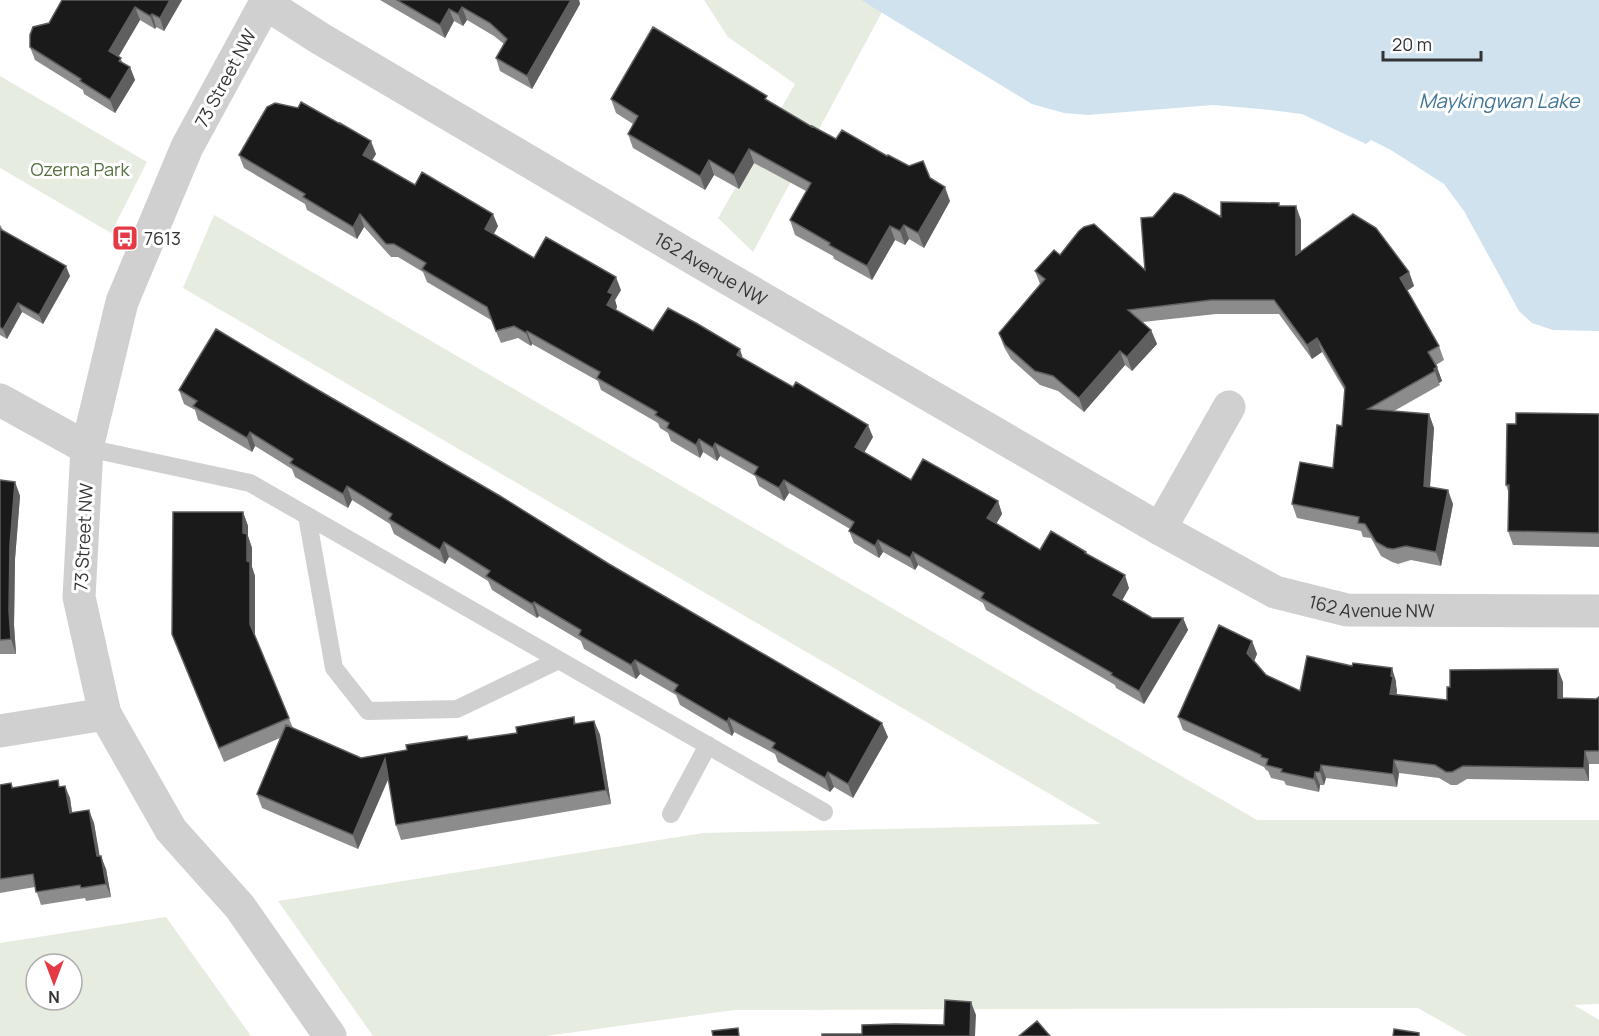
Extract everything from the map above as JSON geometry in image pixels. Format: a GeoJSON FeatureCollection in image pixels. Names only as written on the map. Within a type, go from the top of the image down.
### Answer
{"type":"FeatureCollection","features":[{"type":"Feature","properties":{"kind":"street","name":"73 Street NW"},"geometry":{"type":"LineString","coordinates":[[266,2],[188,147],[122,302],[87,448],[80,597],[105,714],[171,830],[240,907],[330,1036]]}},
{"type":"Feature","properties":{"kind":"street","name":"162 Avenue NW"},"geometry":{"type":"LineString","coordinates":[[266,2],[321,39],[715,271],[1160,529],[1275,592],[1347,610],[1599,611]]}},
{"type":"Feature","properties":{"kind":"street"},"geometry":{"type":"LineString","coordinates":[[0,400],[87,448]]}},
{"type":"Feature","properties":{"kind":"street"},"geometry":{"type":"LineString","coordinates":[[1160,529],[1228,407]]}},
{"type":"Feature","properties":{"kind":"street"},"geometry":{"type":"LineString","coordinates":[[0,731],[105,714]]}},
{"type":"Feature","properties":{"kind":"lane"},"geometry":{"type":"LineString","coordinates":[[87,448],[249,483],[824,812]]}},
{"type":"Feature","properties":{"kind":"lane"},"geometry":{"type":"LineString","coordinates":[[307,516],[334,668],[368,711],[458,709],[559,660]]}},
{"type":"Feature","properties":{"kind":"lane"},"geometry":{"type":"LineString","coordinates":[[670,814],[708,746]]}},
{"type":"Feature","properties":{"kind":"green space"},"geometry":{"type":"Polygon","coordinates":[[[704,0],[881,0],[882,12],[753,252],[718,218],[795,84],[728,37],[704,0]]]}},
{"type":"Feature","properties":{"kind":"green space","name":"Ozerna Park"},"geometry":{"type":"Polygon","coordinates":[[[0,76],[147,162],[111,233],[0,168],[0,76]]]}},
{"type":"Feature","properties":{"kind":"green space"},"geometry":{"type":"Polygon","coordinates":[[[214,215],[1257,820],[1599,820],[1599,1004],[1574,1005],[1599,1020],[1599,1036],[1467,1036],[1418,1008],[1341,1008],[734,1010],[546,1036],[373,1036],[278,901],[703,833],[1101,824],[183,288],[214,215]]]}},
{"type":"Feature","properties":{"kind":"green space"},"geometry":{"type":"Polygon","coordinates":[[[166,917],[251,1036],[0,1036],[0,943],[166,917]]]}},
{"type":"Feature","properties":{"kind":"water","name":"Maykingwan Lake"},"geometry":{"type":"Polygon","coordinates":[[[861,0],[1599,0],[1599,331],[1553,330],[1532,323],[1519,311],[1464,211],[1444,184],[1371,140],[1366,144],[1302,114],[1261,109],[1213,105],[1088,115],[1064,113],[1032,104],[861,0]]]}},
{"type":"Feature","properties":{"kind":"building"},"geometry":{"type":"Polygon","coordinates":[[[62,0],[170,0],[160,18],[152,14],[150,16],[135,7],[109,51],[121,58],[119,61],[130,67],[110,100],[30,47],[33,27],[49,23],[62,0]]]}},
{"type":"Feature","properties":{"kind":"building"},"geometry":{"type":"Polygon","coordinates":[[[397,0],[571,0],[527,76],[496,58],[507,39],[490,23],[462,7],[458,14],[449,9],[440,25],[397,0]]]}},
{"type":"Feature","properties":{"kind":"building"},"geometry":{"type":"Polygon","coordinates":[[[653,27],[767,96],[765,99],[836,139],[842,130],[909,166],[923,161],[930,178],[945,187],[918,233],[904,225],[900,231],[890,226],[867,266],[790,220],[811,183],[749,149],[734,175],[709,160],[700,176],[628,134],[638,116],[611,99],[653,27]]]}},
{"type":"Feature","properties":{"kind":"building"},"geometry":{"type":"Polygon","coordinates":[[[301,102],[371,141],[363,155],[415,185],[422,172],[493,214],[485,229],[534,258],[546,237],[616,277],[608,292],[613,294],[607,305],[653,331],[668,308],[740,349],[737,355],[793,387],[796,382],[868,425],[855,447],[911,480],[923,459],[998,501],[987,518],[1040,550],[1051,531],[1125,575],[1113,595],[1152,618],[1183,618],[1139,691],[1111,675],[1112,673],[981,598],[984,593],[913,552],[910,558],[878,540],[875,546],[849,531],[854,522],[784,480],[779,488],[754,474],[758,467],[715,443],[713,448],[699,439],[696,445],[667,428],[669,423],[655,415],[657,412],[597,378],[600,372],[527,331],[526,333],[514,326],[496,331],[487,307],[422,269],[426,263],[394,244],[386,244],[360,214],[353,227],[303,197],[305,194],[239,155],[267,107],[275,103],[298,108],[301,102]]]}},
{"type":"Feature","properties":{"kind":"building"},"geometry":{"type":"Polygon","coordinates":[[[1174,193],[1182,195],[1221,217],[1221,202],[1279,203],[1279,206],[1296,206],[1296,255],[1353,214],[1376,228],[1409,272],[1400,278],[1439,346],[1428,352],[1437,367],[1435,371],[1368,409],[1429,414],[1424,486],[1448,490],[1436,552],[1406,546],[1387,548],[1376,542],[1365,524],[1358,523],[1359,517],[1292,504],[1300,462],[1333,468],[1337,425],[1342,426],[1345,387],[1317,338],[1307,345],[1274,300],[1211,300],[1128,310],[1151,330],[1127,357],[1120,351],[1079,398],[1053,376],[1035,371],[1005,345],[999,333],[1045,279],[1035,271],[1054,250],[1060,255],[1079,231],[1094,224],[1145,270],[1141,218],[1153,217],[1174,193]]]}},
{"type":"Feature","properties":{"kind":"building"},"geometry":{"type":"Polygon","coordinates":[[[0,229],[66,266],[39,315],[18,303],[3,329],[0,327],[0,229]]]}},
{"type":"Feature","properties":{"kind":"building"},"geometry":{"type":"Polygon","coordinates":[[[216,329],[500,496],[609,564],[882,723],[848,784],[828,772],[825,778],[772,748],[775,743],[729,718],[727,722],[674,691],[678,685],[635,660],[631,665],[579,635],[581,630],[486,576],[490,571],[444,542],[440,550],[389,519],[392,514],[347,486],[343,494],[290,463],[293,459],[250,432],[247,438],[193,406],[197,401],[179,390],[216,329]]]}},
{"type":"Feature","properties":{"kind":"building"},"geometry":{"type":"Polygon","coordinates":[[[1516,413],[1599,414],[1599,533],[1508,531],[1507,424],[1516,424],[1516,413]]]}},
{"type":"Feature","properties":{"kind":"building"},"geometry":{"type":"Polygon","coordinates":[[[0,480],[15,482],[10,545],[11,639],[0,640],[0,480]]]}},
{"type":"Feature","properties":{"kind":"building"},"geometry":{"type":"Polygon","coordinates":[[[173,512],[243,512],[243,533],[247,534],[247,561],[250,562],[250,624],[289,718],[219,748],[172,634],[173,512]]]}},
{"type":"Feature","properties":{"kind":"building"},"geometry":{"type":"Polygon","coordinates":[[[1219,625],[1252,641],[1247,653],[1266,675],[1300,691],[1307,656],[1352,666],[1353,663],[1392,668],[1390,694],[1447,700],[1450,670],[1558,669],[1558,698],[1596,699],[1599,697],[1599,751],[1585,751],[1584,768],[1463,766],[1452,772],[1446,772],[1435,765],[1394,760],[1393,774],[1321,765],[1320,772],[1315,772],[1314,779],[1281,772],[1282,769],[1266,765],[1268,759],[1261,755],[1178,717],[1219,625]]]}},
{"type":"Feature","properties":{"kind":"building"},"geometry":{"type":"Polygon","coordinates":[[[574,717],[574,724],[594,721],[606,790],[396,825],[385,759],[353,835],[257,794],[286,725],[361,758],[407,750],[406,745],[467,736],[468,740],[517,733],[516,727],[574,717]]]}},
{"type":"Feature","properties":{"kind":"building"},"geometry":{"type":"Polygon","coordinates":[[[58,780],[59,787],[65,786],[70,813],[89,810],[97,856],[101,856],[106,884],[81,888],[80,885],[36,892],[33,874],[0,879],[0,785],[11,783],[12,788],[58,780]]]}},
{"type":"Feature","properties":{"kind":"building"},"geometry":{"type":"Polygon","coordinates":[[[945,1000],[971,1002],[970,1036],[822,1036],[822,1034],[862,1034],[862,1025],[944,1025],[945,1000]]]}},
{"type":"Feature","properties":{"kind":"building"},"geometry":{"type":"Polygon","coordinates":[[[1037,1021],[1050,1036],[1019,1036],[1037,1021]]]}},
{"type":"Feature","properties":{"kind":"building"},"geometry":{"type":"Polygon","coordinates":[[[738,1028],[739,1036],[713,1036],[712,1031],[738,1028]]]}},
{"type":"Feature","properties":{"kind":"building"},"geometry":{"type":"Polygon","coordinates":[[[1394,1029],[1419,1033],[1419,1036],[1393,1036],[1394,1029]]]}},
{"type":"Feature","properties":{"kind":"place","name":"7613"},"geometry":{"type":"Point","coordinates":[125,238]}}]}
